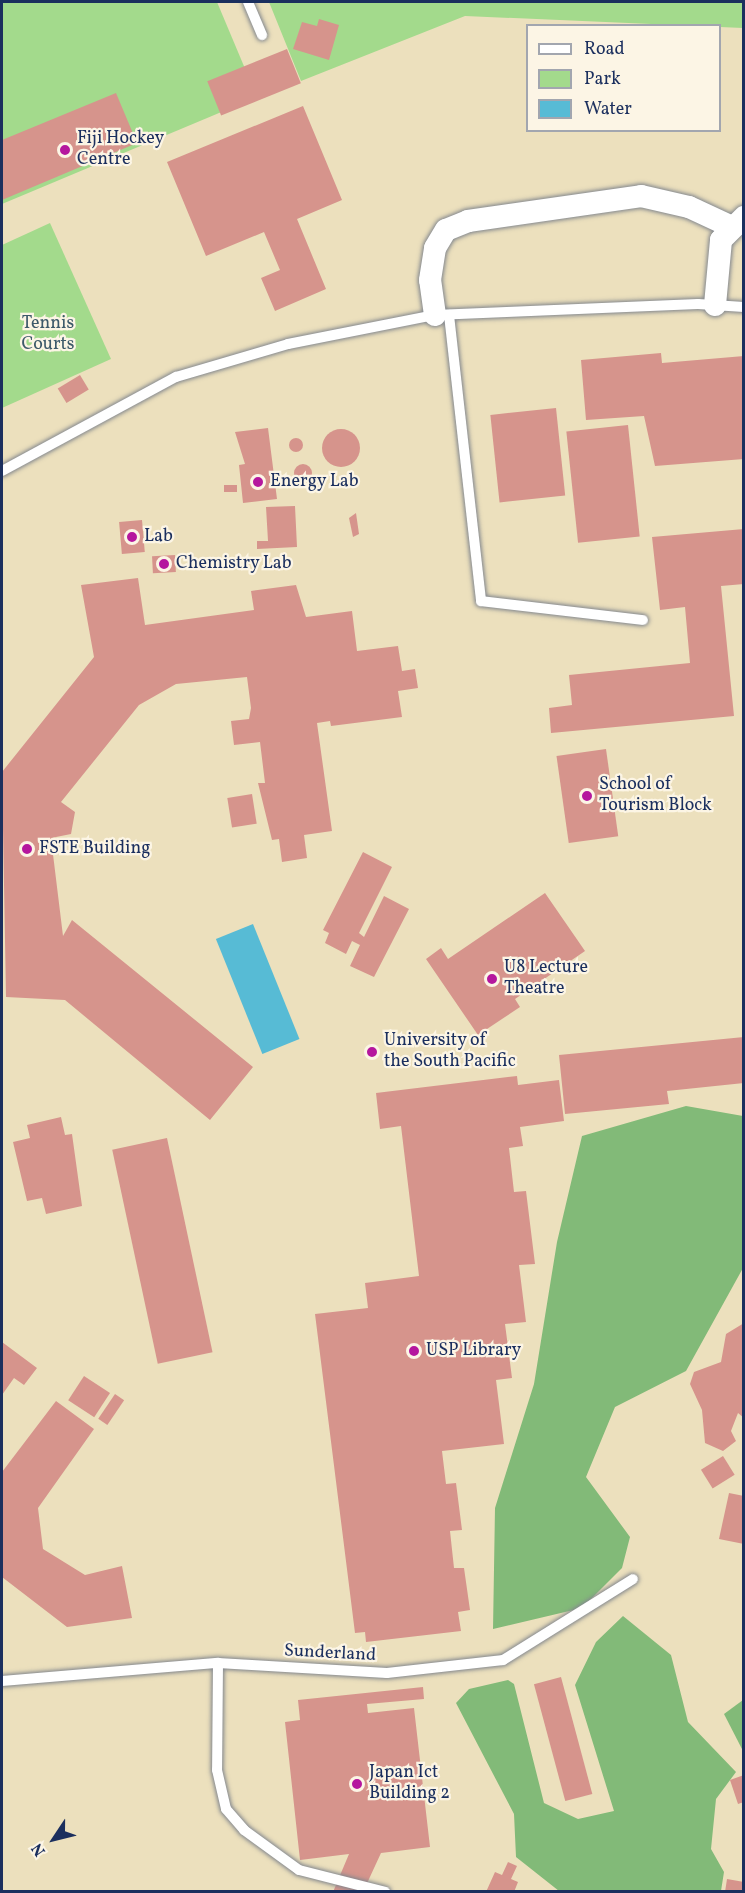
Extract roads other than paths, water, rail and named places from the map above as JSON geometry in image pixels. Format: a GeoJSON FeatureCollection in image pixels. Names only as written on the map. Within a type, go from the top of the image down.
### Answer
{"type":"FeatureCollection","features":[{"type":"Feature","properties":{"kind":"street"},"geometry":{"type":"LineString","coordinates":[[442,315],[430,280],[435,248],[446,230],[468,220],[641,195],[736,222],[721,240],[715,305]]}},
{"type":"Feature","properties":{"kind":"lane"},"geometry":{"type":"LineString","coordinates":[[248,2],[262,35]]}},
{"type":"Feature","properties":{"kind":"lane"},"geometry":{"type":"LineString","coordinates":[[2,471],[208,365],[442,315],[715,305],[744,307]]}},
{"type":"Feature","properties":{"kind":"lane"},"geometry":{"type":"LineString","coordinates":[[442,315],[481,601],[643,620]]}},
{"type":"Feature","properties":{"kind":"lane","name":"Sunderland"},"geometry":{"type":"LineString","coordinates":[[2,1681],[218,1663],[387,1674],[503,1660],[633,1579]]}},
{"type":"Feature","properties":{"kind":"lane"},"geometry":{"type":"LineString","coordinates":[[218,1663],[217,1770],[226,1809],[244,1830],[299,1870],[385,1892]]}},
{"type":"Feature","properties":{"kind":"water"},"geometry":{"type":"Polygon","coordinates":[[[253,924],[299,1039],[262,1054],[216,939],[253,924]]]}},
{"type":"Feature","properties":{"kind":"place","name":"Fiji Hockey Centre"},"geometry":{"type":"Point","coordinates":[65,150]}},
{"type":"Feature","properties":{"kind":"place","name":"Energy Lab"},"geometry":{"type":"Point","coordinates":[258,482]}},
{"type":"Feature","properties":{"kind":"place","name":"Lab"},"geometry":{"type":"Point","coordinates":[132,537]}},
{"type":"Feature","properties":{"kind":"place","name":"Chemistry Lab"},"geometry":{"type":"Point","coordinates":[164,564]}},
{"type":"Feature","properties":{"kind":"place","name":"School of Tourism Block"},"geometry":{"type":"Point","coordinates":[587,796]}},
{"type":"Feature","properties":{"kind":"place","name":"FSTE Building"},"geometry":{"type":"Point","coordinates":[27,849]}},
{"type":"Feature","properties":{"kind":"place","name":"U8 Lecture Theatre"},"geometry":{"type":"Point","coordinates":[492,979]}},
{"type":"Feature","properties":{"kind":"place","name":"University of the South Pacific"},"geometry":{"type":"Point","coordinates":[372,1052]}},
{"type":"Feature","properties":{"kind":"place","name":"USP Library"},"geometry":{"type":"Point","coordinates":[414,1351]}},
{"type":"Feature","properties":{"kind":"place","name":"Japan Ict Building 2"},"geometry":{"type":"Point","coordinates":[357,1784]}},
{"type":"Feature","properties":{"kind":"park label","name":"Tennis Courts"},"geometry":{"type":"Point","coordinates":[48,335]}}]}
